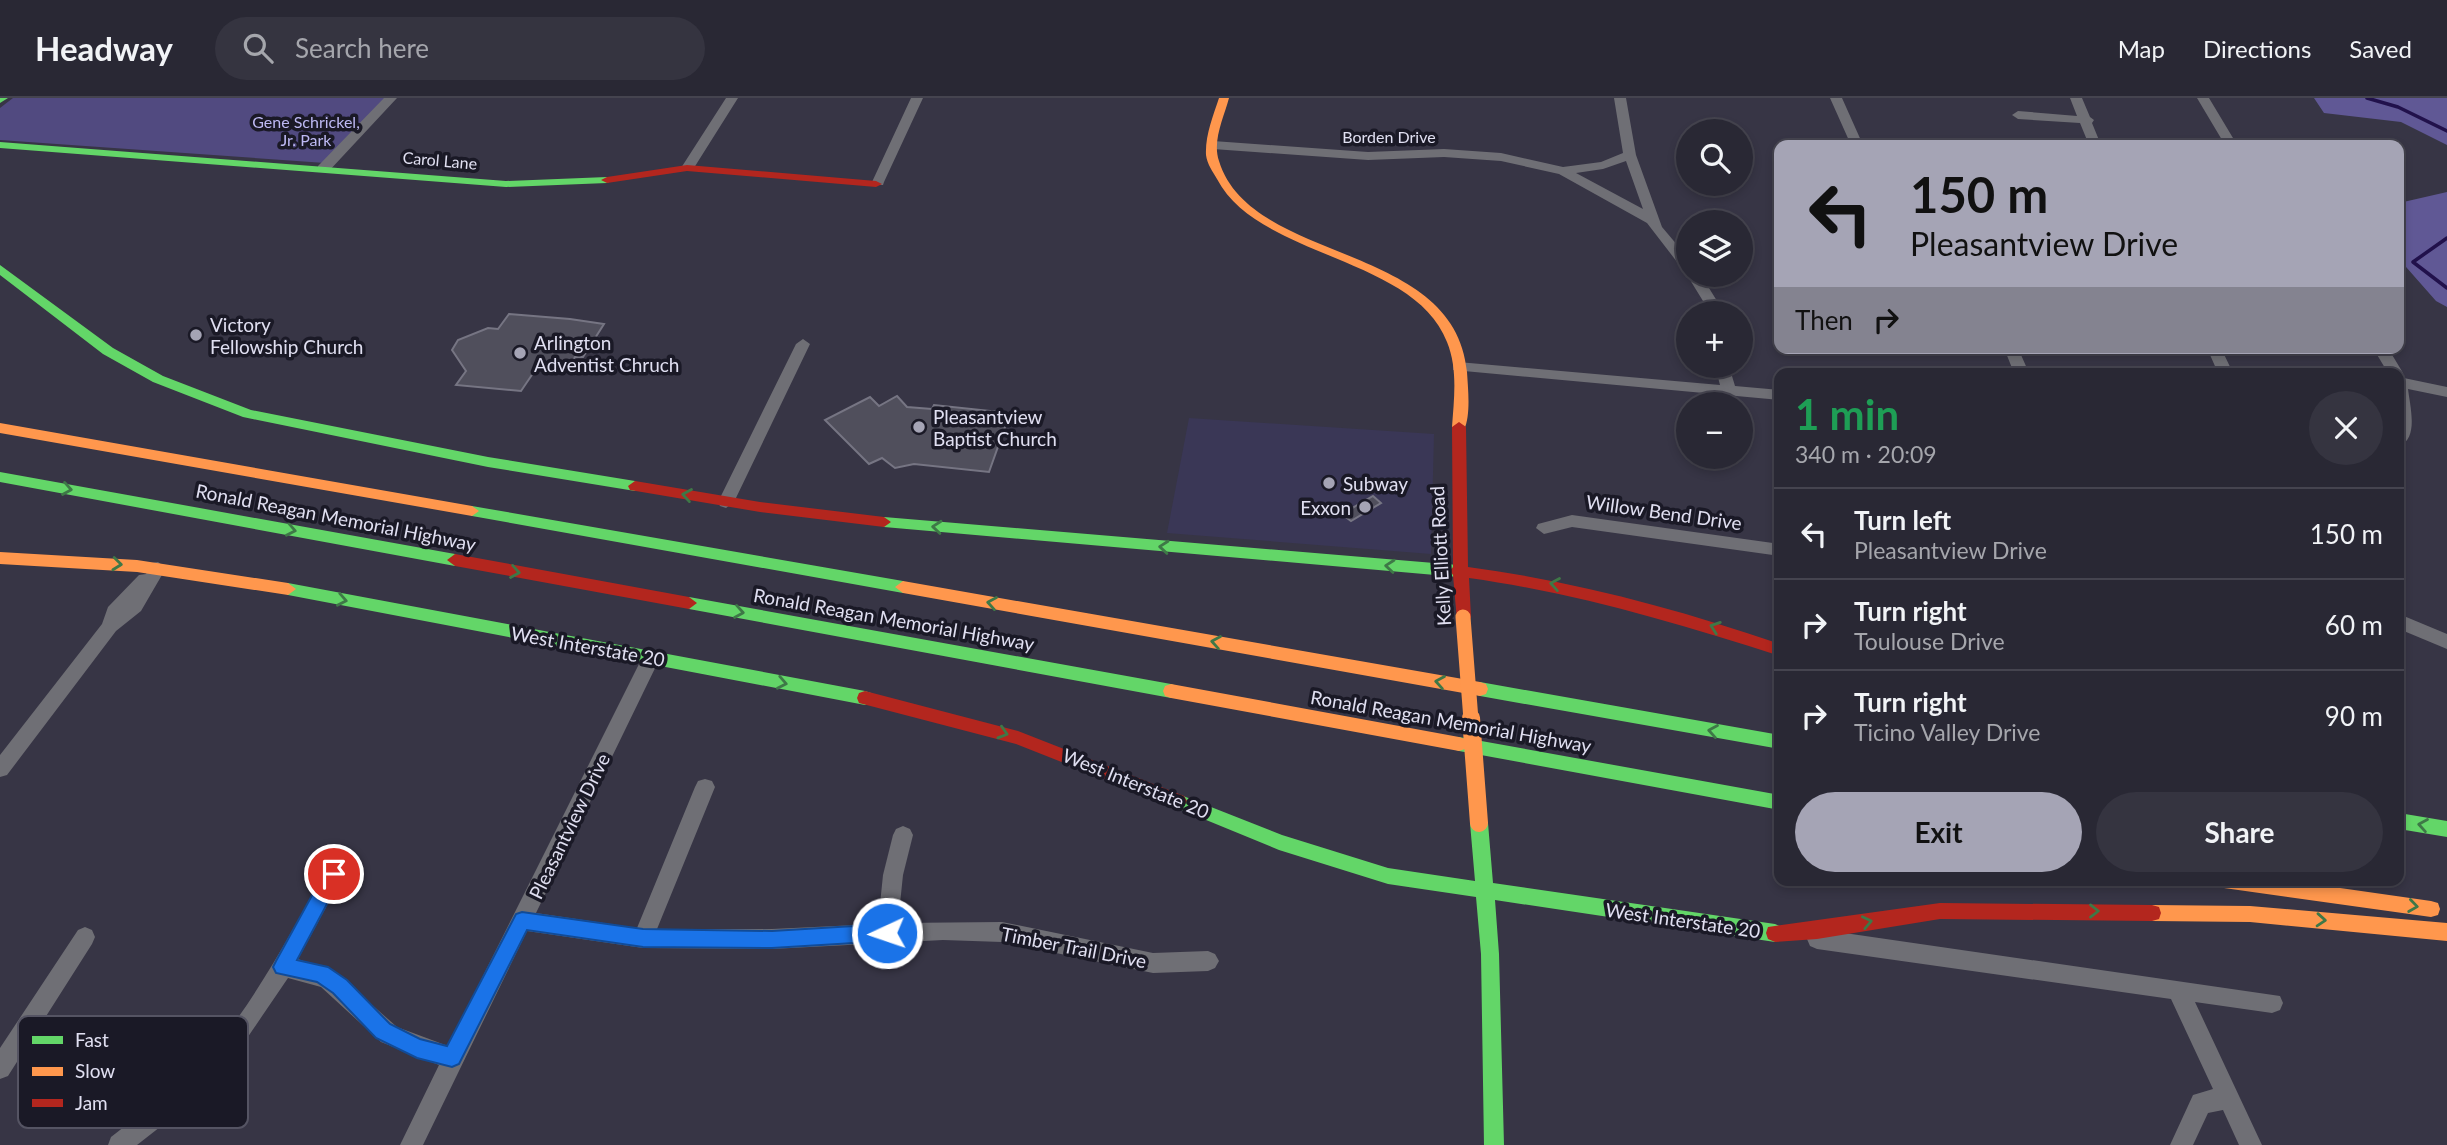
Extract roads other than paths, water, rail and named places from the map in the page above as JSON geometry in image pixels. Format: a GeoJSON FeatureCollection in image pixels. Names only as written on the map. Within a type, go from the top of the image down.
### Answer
{"type":"FeatureCollection","features":[{"type":"Feature","properties":{"kind":"main road","name":"Kelly Elliott Road"},"geometry":{"type":"LineString","coordinates":[[1224,98],[1212,157],[1227,192],[1253,213],[1369,267],[1421,297],[1449,331],[1458,367],[1458,571],[1490,954],[1494,1145]]}},
{"type":"Feature","properties":{"kind":"main road","name":"Carol Lane"},"geometry":{"type":"LineString","coordinates":[[0,145],[506,184],[601,181],[687,168],[877,183]]}},
{"type":"Feature","properties":{"kind":"main road"},"geometry":{"type":"LineString","coordinates":[[0,269],[127,363],[158,379],[248,414],[477,460],[726,502],[868,520],[1508,576],[1613,596],[1774,648]]}},
{"type":"Feature","properties":{"kind":"main road","name":"Ronald Reagan Memorial Highway"},"geometry":{"type":"LineString","coordinates":[[0,428],[1774,742]]}},
{"type":"Feature","properties":{"kind":"main road","name":"Ronald Reagan Memorial Highway"},"geometry":{"type":"LineString","coordinates":[[0,477],[1774,802]]}},
{"type":"Feature","properties":{"kind":"main road","name":"West Interstate 20"},"geometry":{"type":"LineString","coordinates":[[0,558],[66,558],[158,568],[651,658],[963,721],[1080,759],[1317,857],[1434,885],[1775,933]]}},
{"type":"Feature","properties":{"kind":"main road"},"geometry":{"type":"LineString","coordinates":[[2404,822],[2447,829]]}},
{"type":"Feature","properties":{"kind":"main road"},"geometry":{"type":"LineString","coordinates":[[2267,886],[2447,911]]}},
{"type":"Feature","properties":{"kind":"main road"},"geometry":{"type":"LineString","coordinates":[[1775,933],[1815,932],[1890,917],[1940,911],[2250,915],[2447,932]]}},
{"type":"Feature","properties":{"kind":"street"},"geometry":{"type":"LineString","coordinates":[[323,169],[391,98]]}},
{"type":"Feature","properties":{"kind":"street"},"geometry":{"type":"LineString","coordinates":[[687,168],[732,98]]}},
{"type":"Feature","properties":{"kind":"street"},"geometry":{"type":"LineString","coordinates":[[877,183],[917,98]]}},
{"type":"Feature","properties":{"kind":"street"},"geometry":{"type":"LineString","coordinates":[[1620,98],[1630,155],[1656,228],[1676,252]]}},
{"type":"Feature","properties":{"kind":"street"},"geometry":{"type":"LineString","coordinates":[[1836,98],[1855,140]]}},
{"type":"Feature","properties":{"kind":"street"},"geometry":{"type":"LineString","coordinates":[[2076,98],[2088,120],[2094,140]]}},
{"type":"Feature","properties":{"kind":"street"},"geometry":{"type":"LineString","coordinates":[[2203,98],[2228,140]]}},
{"type":"Feature","properties":{"kind":"street"},"geometry":{"type":"LineString","coordinates":[[2018,115],[2088,120]]}},
{"type":"Feature","properties":{"kind":"street","name":"Borden Drive"},"geometry":{"type":"LineString","coordinates":[[1213,145],[1368,156],[1473,154],[1526,162],[1563,171],[1654,220]]}},
{"type":"Feature","properties":{"kind":"street","name":"Borden Drive"},"geometry":{"type":"LineString","coordinates":[[1563,171],[1604,165],[1630,155]]}},
{"type":"Feature","properties":{"kind":"street"},"geometry":{"type":"LineString","coordinates":[[726,502],[803,344]]}},
{"type":"Feature","properties":{"kind":"street"},"geometry":{"type":"LineString","coordinates":[[1458,367],[1774,394]]}},
{"type":"Feature","properties":{"kind":"street"},"geometry":{"type":"LineString","coordinates":[[1725,378],[1728,390]]}},
{"type":"Feature","properties":{"kind":"street"},"geometry":{"type":"LineString","coordinates":[[2404,384],[2447,392]]}},
{"type":"Feature","properties":{"kind":"street","name":"Willow Bend Drive"},"geometry":{"type":"LineString","coordinates":[[1544,528],[1572,521],[1774,549]]}},
{"type":"Feature","properties":{"kind":"street"},"geometry":{"type":"LineString","coordinates":[[2,763],[110,626],[129,613],[132,598],[158,568]]}},
{"type":"Feature","properties":{"kind":"street"},"geometry":{"type":"LineString","coordinates":[[2404,623],[2447,642]]}},
{"type":"Feature","properties":{"kind":"street","name":"Pleasantview Drive"},"geometry":{"type":"LineString","coordinates":[[411,1145],[651,658]]}},
{"type":"Feature","properties":{"kind":"street"},"geometry":{"type":"LineString","coordinates":[[643,938],[705,787]]}},
{"type":"Feature","properties":{"kind":"street"},"geometry":{"type":"LineString","coordinates":[[887,933],[893,875],[903,835]]}},
{"type":"Feature","properties":{"kind":"street"},"geometry":{"type":"LineString","coordinates":[[248,1018],[283,967],[334,874]]}},
{"type":"Feature","properties":{"kind":"street","name":"Timber Trail Drive"},"geometry":{"type":"LineString","coordinates":[[522,920],[643,938],[772,939],[943,930],[1002,932],[1153,963],[1208,961]]}},
{"type":"Feature","properties":{"kind":"street","name":"West Interstate 20"},"geometry":{"type":"LineString","coordinates":[[1775,933],[2272,1003]]}},
{"type":"Feature","properties":{"kind":"street"},"geometry":{"type":"LineString","coordinates":[[34,1016],[85,937]]}},
{"type":"Feature","properties":{"kind":"street"},"geometry":{"type":"LineString","coordinates":[[283,967],[321,973],[340,987],[383,1031],[417,1048],[452,1058]]}},
{"type":"Feature","properties":{"kind":"street"},"geometry":{"type":"LineString","coordinates":[[2179,992],[2251,1145]]}},
{"type":"Feature","properties":{"kind":"street"},"geometry":{"type":"LineString","coordinates":[[0,1068],[18,1040]]}},
{"type":"Feature","properties":{"kind":"street"},"geometry":{"type":"LineString","coordinates":[[2181,1145],[2201,1103],[2228,1098]]}},
{"type":"Feature","properties":{"kind":"street"},"geometry":{"type":"LineString","coordinates":[[125,1144],[144,1128]]}},
{"type":"Feature","properties":{"kind":"waterway"},"geometry":{"type":"LineString","coordinates":[[2367,98],[2398,107],[2447,131]]}},
{"type":"Feature","properties":{"kind":"waterway"},"geometry":{"type":"LineString","coordinates":[[2447,238],[2413,262],[2447,288]]}},
{"type":"Feature","properties":{"kind":"place","name":"Victory Fellowship Church"},"geometry":{"type":"Point","coordinates":[196,335]}},
{"type":"Feature","properties":{"kind":"place","name":"Arlington Adventist Chruch"},"geometry":{"type":"Point","coordinates":[520,353]}},
{"type":"Feature","properties":{"kind":"place","name":"Pleasantview Baptist Church"},"geometry":{"type":"Point","coordinates":[919,427]}},
{"type":"Feature","properties":{"kind":"place","name":"Subway"},"geometry":{"type":"Point","coordinates":[1329,483]}},
{"type":"Feature","properties":{"kind":"place","name":"Exxon"},"geometry":{"type":"Point","coordinates":[1365,507]}},
{"type":"Feature","properties":{"kind":"park label","name":"Gene Schrickel, Jr. Park"},"geometry":{"type":"Point","coordinates":[306,130]}}]}
